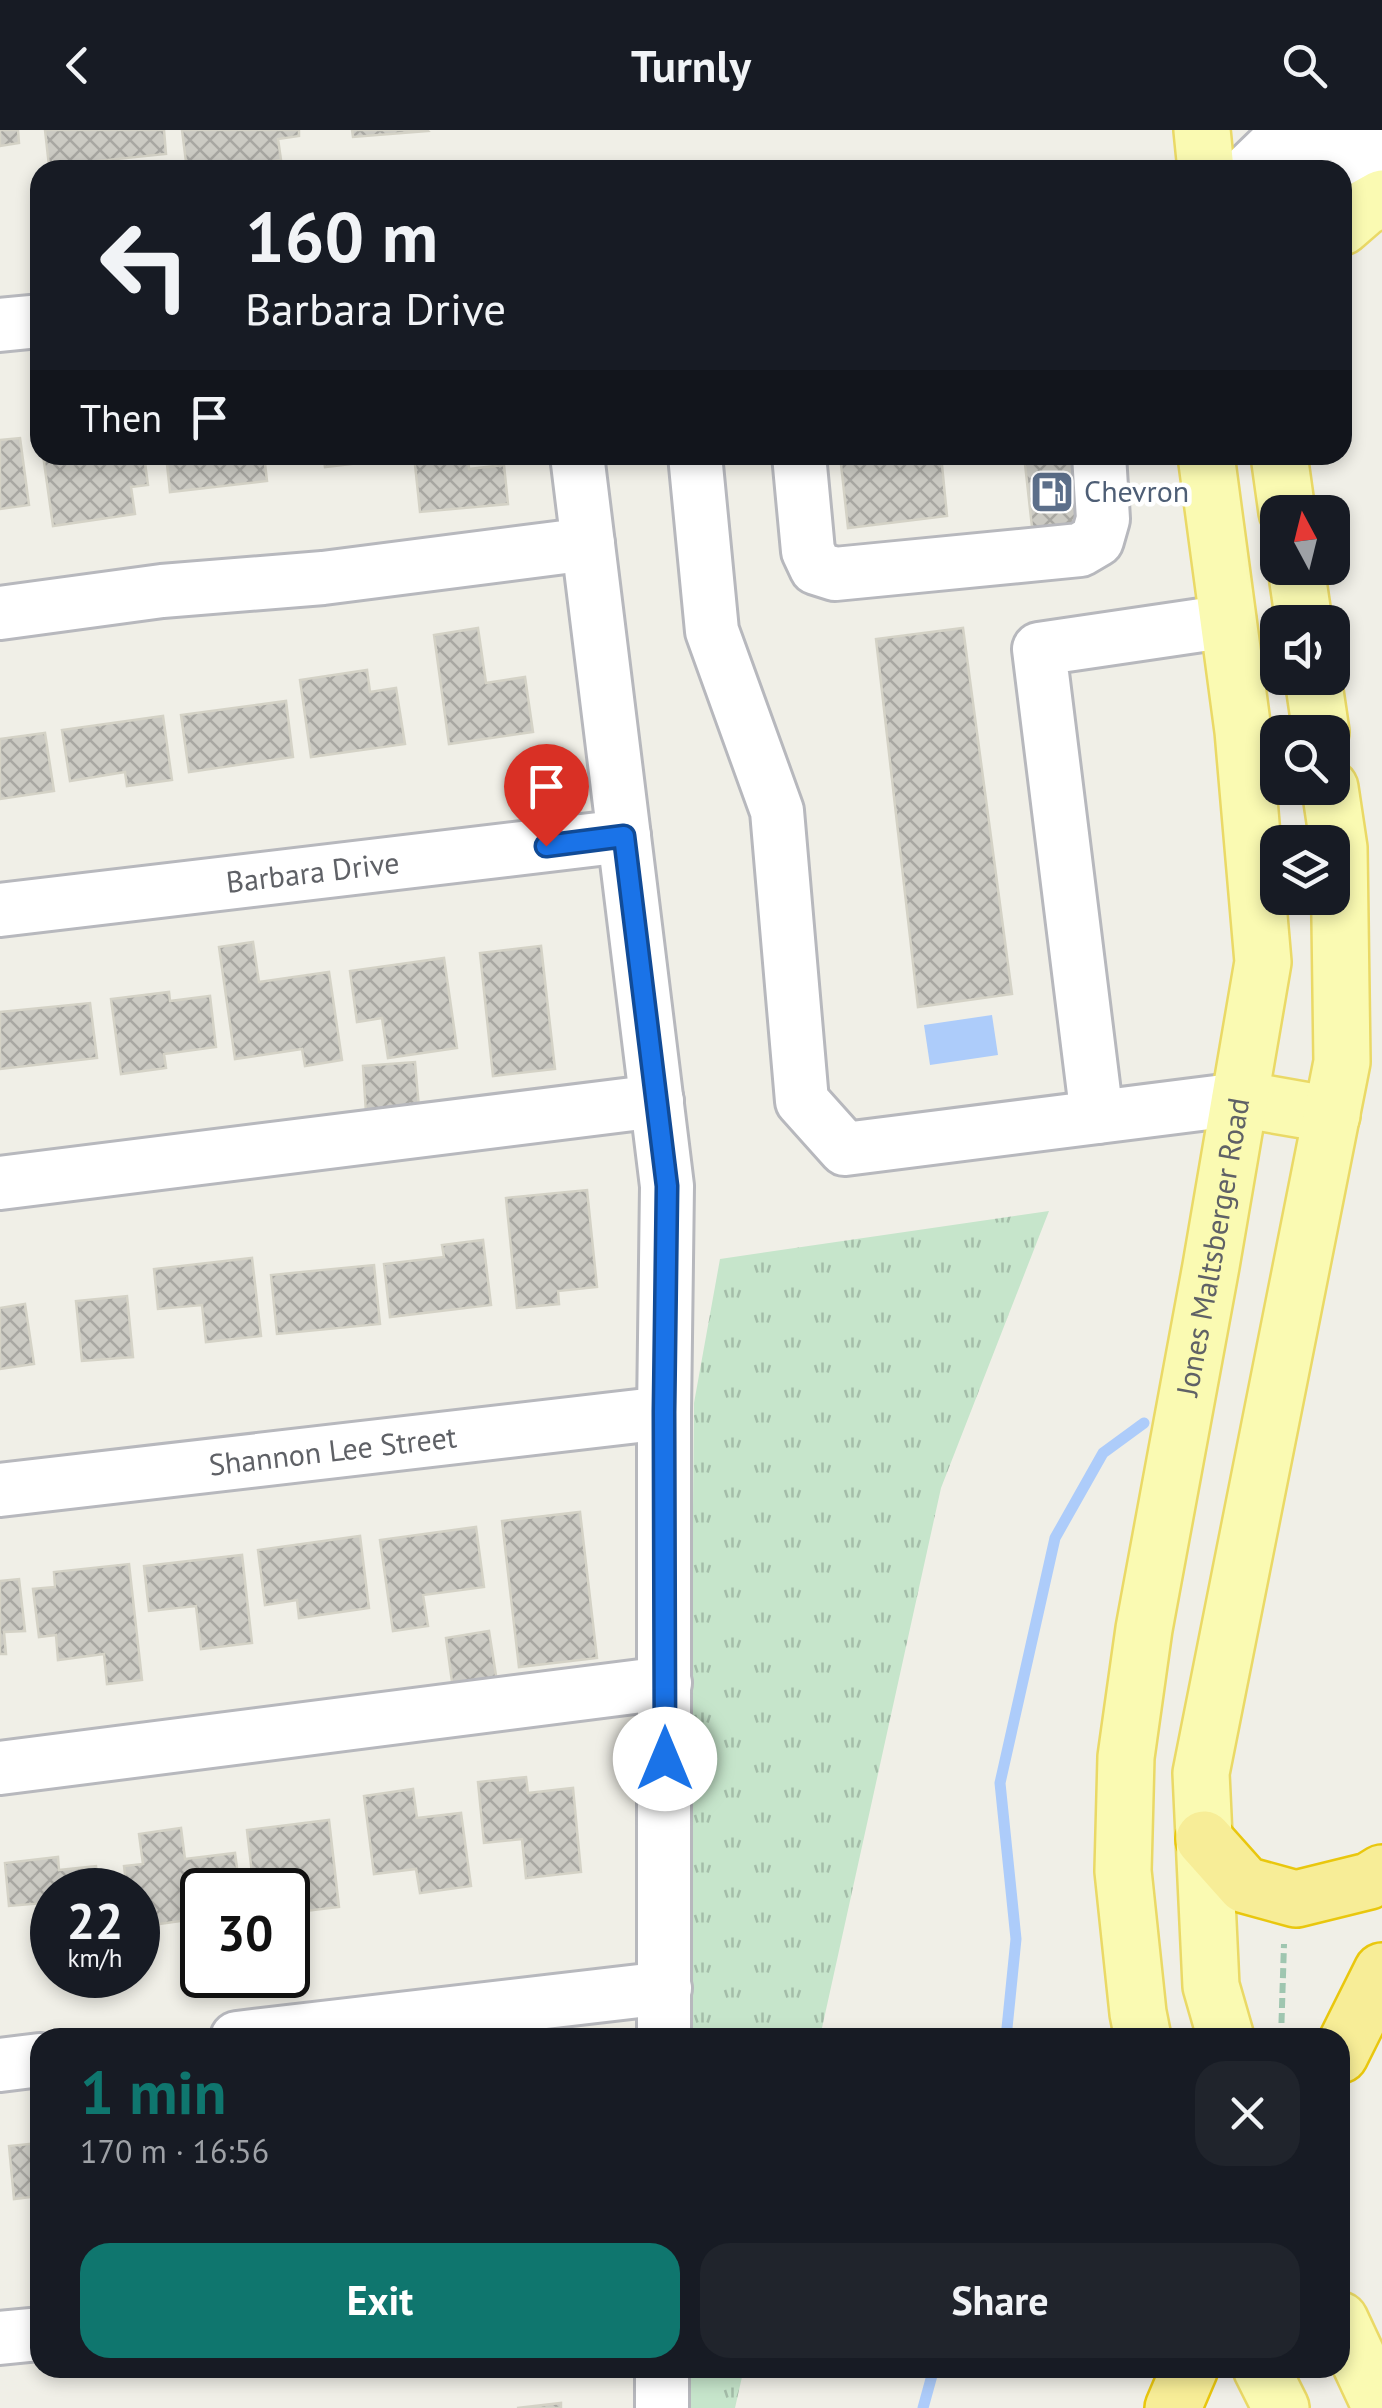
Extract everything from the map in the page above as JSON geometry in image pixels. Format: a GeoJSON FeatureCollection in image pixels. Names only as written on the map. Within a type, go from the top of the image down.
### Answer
{"type":"FeatureCollection","features":[{"type":"Feature","properties":{"kind":"highway"},"geometry":{"type":"LineString","coordinates":[[1204,1838],[1245,1886],[1296,1899],[1369,1881],[1382,1873]]}},
{"type":"Feature","properties":{"kind":"highway"},"geometry":{"type":"LineString","coordinates":[[1350,2035],[1382,1971]]}},
{"type":"Feature","properties":{"kind":"highway"},"geometry":{"type":"LineString","coordinates":[[1150,2408],[1153,2378]]}},
{"type":"Feature","properties":{"kind":"highway"},"geometry":{"type":"LineString","coordinates":[[1173,2408],[1186,2378]]}},
{"type":"Feature","properties":{"kind":"main road"},"geometry":{"type":"LineString","coordinates":[[1202,130],[1205,160]]}},
{"type":"Feature","properties":{"kind":"main road"},"geometry":{"type":"LineString","coordinates":[[1352,218],[1382,198]]}},
{"type":"Feature","properties":{"kind":"main road","name":"Jones Maltsberger Road"},"geometry":{"type":"LineString","coordinates":[[1141,2028],[1123,1871],[1126,1757],[1144,1629],[1263,962],[1244,731],[1207,465]]}},
{"type":"Feature","properties":{"kind":"main road"},"geometry":{"type":"LineString","coordinates":[[1281,465],[1285,495]]}},
{"type":"Feature","properties":{"kind":"main road"},"geometry":{"type":"LineString","coordinates":[[1223,2028],[1211,1986],[1200,1773],[1342,1062],[1339,848],[1333,805]]}},
{"type":"Feature","properties":{"kind":"main road"},"geometry":{"type":"LineString","coordinates":[[1240,1099],[1332,1114]]}},
{"type":"Feature","properties":{"kind":"main road"},"geometry":{"type":"LineString","coordinates":[[1350,2341],[1381,2408]]}},
{"type":"Feature","properties":{"kind":"main road"},"geometry":{"type":"LineString","coordinates":[[1267,2378],[1281,2408]]}},
{"type":"Feature","properties":{"kind":"street"},"geometry":{"type":"LineString","coordinates":[[1259,160],[1280,140],[1340,132]]}},
{"type":"Feature","properties":{"kind":"street"},"geometry":{"type":"LineString","coordinates":[[1352,182],[1382,178]]}},
{"type":"Feature","properties":{"kind":"street"},"geometry":{"type":"LineString","coordinates":[[0,325],[30,321]]}},
{"type":"Feature","properties":{"kind":"street"},"geometry":{"type":"LineString","coordinates":[[408,2028],[664,2013],[667,1186],[579,465]]}},
{"type":"Feature","properties":{"kind":"street"},"geometry":{"type":"LineString","coordinates":[[696,465],[712,631],[776,811],[802,1101],[845,1149],[1240,1099]]}},
{"type":"Feature","properties":{"kind":"street"},"geometry":{"type":"LineString","coordinates":[[800,465],[808,551],[816,568],[836,574],[1080,550],[1097,540],[1103,519],[1100,465]]}},
{"type":"Feature","properties":{"kind":"street"},"geometry":{"type":"LineString","coordinates":[[0,612],[162,591],[323,578],[588,544]]}},
{"type":"Feature","properties":{"kind":"street"},"geometry":{"type":"LineString","coordinates":[[1097,1118],[1039,648],[1229,621]]}},
{"type":"Feature","properties":{"kind":"street","name":"Barbara Drive"},"geometry":{"type":"LineString","coordinates":[[0,910],[624,836]]}},
{"type":"Feature","properties":{"kind":"street"},"geometry":{"type":"LineString","coordinates":[[0,1183],[657,1101]]}},
{"type":"Feature","properties":{"kind":"street","name":"Shannon Lee Street"},"geometry":{"type":"LineString","coordinates":[[0,1490],[664,1412]]}},
{"type":"Feature","properties":{"kind":"street"},"geometry":{"type":"LineString","coordinates":[[0,1768],[665,1683]]}},
{"type":"Feature","properties":{"kind":"street"},"geometry":{"type":"LineString","coordinates":[[0,2065],[30,2061]]}},
{"type":"Feature","properties":{"kind":"street"},"geometry":{"type":"LineString","coordinates":[[0,2338],[30,2335]]}},
{"type":"Feature","properties":{"kind":"street"},"geometry":{"type":"LineString","coordinates":[[662,2378],[662,2408]]}},
{"type":"Feature","properties":{"kind":"path"},"geometry":{"type":"LineString","coordinates":[[1281,2028],[1284,1932]]}},
{"type":"Feature","properties":{"kind":"green space"},"geometry":{"type":"Polygon","coordinates":[[[1049,1211],[941,1488],[822,2028],[688,2028],[694,1403],[720,1259],[1049,1211]]]}},
{"type":"Feature","properties":{"kind":"green space"},"geometry":{"type":"Polygon","coordinates":[[[686,2378],[742,2378],[735,2408],[685,2408],[686,2378]]]}},
{"type":"Feature","properties":{"kind":"water"},"geometry":{"type":"Polygon","coordinates":[[[992,1015],[998,1055],[930,1065],[924,1025],[992,1015]]]}},
{"type":"Feature","properties":{"kind":"building"},"geometry":{"type":"Polygon","coordinates":[[[0,130],[18,130],[19,143],[0,146],[0,130]]]}},
{"type":"Feature","properties":{"kind":"building"},"geometry":{"type":"Polygon","coordinates":[[[45,130],[164,130],[166,154],[108,160],[48,160],[45,130]]]}},
{"type":"Feature","properties":{"kind":"building"},"geometry":{"type":"Polygon","coordinates":[[[182,130],[299,130],[299,136],[278,139],[281,160],[186,160],[182,130]]]}},
{"type":"Feature","properties":{"kind":"building"},"geometry":{"type":"Polygon","coordinates":[[[352,130],[427,130],[428,131],[353,137],[352,130]]]}},
{"type":"Feature","properties":{"kind":"building"},"geometry":{"type":"Polygon","coordinates":[[[20,438],[29,505],[0,509],[0,440],[20,438]]]}},
{"type":"Feature","properties":{"kind":"building"},"geometry":{"type":"Polygon","coordinates":[[[44,465],[145,465],[148,485],[131,487],[135,514],[53,526],[44,465]]]}},
{"type":"Feature","properties":{"kind":"building"},"geometry":{"type":"Polygon","coordinates":[[[167,465],[265,465],[267,481],[170,492],[167,465]]]}},
{"type":"Feature","properties":{"kind":"building"},"geometry":{"type":"Polygon","coordinates":[[[415,465],[469,465],[469,469],[504,465],[508,504],[420,512],[415,465]]]}},
{"type":"Feature","properties":{"kind":"building"},"geometry":{"type":"Polygon","coordinates":[[[841,465],[942,465],[947,516],[848,528],[841,465]]]}},
{"type":"Feature","properties":{"kind":"building","name":"Chevron"},"geometry":{"type":"Polygon","coordinates":[[[1025,465],[1073,465],[1081,530],[1033,536],[1025,465]]]}},
{"type":"Feature","properties":{"kind":"building"},"geometry":{"type":"Polygon","coordinates":[[[478,628],[486,683],[525,677],[533,732],[449,744],[434,635],[478,628]]]}},
{"type":"Feature","properties":{"kind":"building"},"geometry":{"type":"Polygon","coordinates":[[[963,628],[1012,994],[918,1007],[876,639],[963,628]]]}},
{"type":"Feature","properties":{"kind":"building"},"geometry":{"type":"Polygon","coordinates":[[[367,670],[370,692],[396,688],[405,744],[311,757],[300,680],[367,670]]]}},
{"type":"Feature","properties":{"kind":"building"},"geometry":{"type":"Polygon","coordinates":[[[286,701],[293,757],[189,772],[181,715],[286,701]]]}},
{"type":"Feature","properties":{"kind":"building"},"geometry":{"type":"Polygon","coordinates":[[[163,716],[172,780],[127,786],[125,772],[70,781],[62,730],[163,716]]]}},
{"type":"Feature","properties":{"kind":"building"},"geometry":{"type":"Polygon","coordinates":[[[45,733],[54,791],[0,799],[0,739],[45,733]]]}},
{"type":"Feature","properties":{"kind":"building"},"geometry":{"type":"Polygon","coordinates":[[[253,942],[259,982],[329,972],[342,1060],[305,1066],[302,1049],[235,1059],[219,947],[253,942]]]}},
{"type":"Feature","properties":{"kind":"building"},"geometry":{"type":"Polygon","coordinates":[[[541,946],[555,1069],[493,1076],[480,953],[541,946]]]}},
{"type":"Feature","properties":{"kind":"building"},"geometry":{"type":"Polygon","coordinates":[[[444,958],[457,1048],[388,1058],[382,1018],[357,1022],[350,971],[444,958]]]}},
{"type":"Feature","properties":{"kind":"building"},"geometry":{"type":"Polygon","coordinates":[[[169,992],[170,1001],[210,996],[216,1047],[164,1054],[166,1068],[121,1074],[111,999],[169,992]]]}},
{"type":"Feature","properties":{"kind":"building"},"geometry":{"type":"Polygon","coordinates":[[[90,1003],[97,1058],[0,1069],[0,1012],[90,1003]]]}},
{"type":"Feature","properties":{"kind":"building"},"geometry":{"type":"Polygon","coordinates":[[[415,1062],[419,1108],[366,1113],[363,1066],[415,1062]]]}},
{"type":"Feature","properties":{"kind":"building"},"geometry":{"type":"Polygon","coordinates":[[[587,1190],[597,1287],[558,1291],[559,1304],[517,1308],[506,1198],[587,1190]]]}},
{"type":"Feature","properties":{"kind":"building"},"geometry":{"type":"Polygon","coordinates":[[[483,1240],[491,1305],[390,1317],[384,1264],[444,1257],[442,1245],[483,1240]]]}},
{"type":"Feature","properties":{"kind":"building"},"geometry":{"type":"Polygon","coordinates":[[[252,1258],[261,1336],[206,1342],[202,1305],[158,1309],[154,1269],[252,1258]]]}},
{"type":"Feature","properties":{"kind":"building"},"geometry":{"type":"Polygon","coordinates":[[[374,1265],[380,1324],[277,1334],[271,1275],[374,1265]]]}},
{"type":"Feature","properties":{"kind":"building"},"geometry":{"type":"Polygon","coordinates":[[[127,1296],[133,1357],[82,1361],[76,1301],[127,1296]]]}},
{"type":"Feature","properties":{"kind":"building"},"geometry":{"type":"Polygon","coordinates":[[[25,1304],[34,1364],[0,1369],[0,1308],[25,1304]]]}},
{"type":"Feature","properties":{"kind":"building"},"geometry":{"type":"Polygon","coordinates":[[[580,1512],[597,1658],[519,1667],[502,1521],[580,1512]]]}},
{"type":"Feature","properties":{"kind":"building"},"geometry":{"type":"Polygon","coordinates":[[[476,1527],[484,1587],[423,1595],[428,1626],[393,1631],[380,1540],[476,1527]]]}},
{"type":"Feature","properties":{"kind":"building"},"geometry":{"type":"Polygon","coordinates":[[[360,1536],[369,1608],[299,1618],[297,1600],[265,1605],[258,1550],[360,1536]]]}},
{"type":"Feature","properties":{"kind":"building"},"geometry":{"type":"Polygon","coordinates":[[[242,1555],[252,1643],[201,1649],[196,1606],[149,1611],[144,1566],[242,1555]]]}},
{"type":"Feature","properties":{"kind":"building"},"geometry":{"type":"Polygon","coordinates":[[[129,1564],[142,1680],[107,1684],[104,1654],[58,1660],[56,1635],[39,1637],[33,1589],[55,1587],[54,1572],[129,1564]]]}},
{"type":"Feature","properties":{"kind":"building"},"geometry":{"type":"Polygon","coordinates":[[[19,1579],[25,1631],[4,1632],[6,1654],[0,1654],[0,1581],[19,1579]]]}},
{"type":"Feature","properties":{"kind":"building"},"geometry":{"type":"Polygon","coordinates":[[[489,1631],[497,1682],[453,1689],[446,1638],[489,1631]]]}},
{"type":"Feature","properties":{"kind":"building"},"geometry":{"type":"Polygon","coordinates":[[[526,1777],[528,1793],[573,1788],[581,1872],[526,1878],[522,1839],[484,1843],[478,1782],[526,1777]]]}},
{"type":"Feature","properties":{"kind":"building"},"geometry":{"type":"Polygon","coordinates":[[[413,1789],[417,1818],[461,1813],[471,1886],[420,1893],[416,1869],[374,1874],[364,1796],[413,1789]]]}},
{"type":"Feature","properties":{"kind":"building"},"geometry":{"type":"Polygon","coordinates":[[[329,1820],[339,1907],[310,1910],[310,1868],[251,1868],[247,1830],[329,1820]]]}},
{"type":"Feature","properties":{"kind":"building"},"geometry":{"type":"Polygon","coordinates":[[[181,1828],[185,1859],[235,1853],[237,1868],[180,1868],[180,1921],[160,1924],[160,1868],[124,1868],[143,1864],[139,1834],[181,1828]]]}},
{"type":"Feature","properties":{"kind":"building"},"geometry":{"type":"Polygon","coordinates":[[[58,1857],[59,1868],[30,1868],[30,1904],[9,1906],[5,1863],[58,1857]]]}},
{"type":"Feature","properties":{"kind":"building"},"geometry":{"type":"Polygon","coordinates":[[[30,2144],[30,2197],[14,2199],[9,2146],[30,2144]]]}},
{"type":"Feature","properties":{"kind":"building"},"geometry":{"type":"Polygon","coordinates":[[[561,2403],[561,2408],[517,2408],[561,2403]]]}},
{"type":"Feature","properties":{"kind":"waterway"},"geometry":{"type":"LineString","coordinates":[[1007,2028],[1016,1939],[1000,1783],[1055,1538],[1103,1453],[1144,1423]]}},
{"type":"Feature","properties":{"kind":"waterway"},"geometry":{"type":"LineString","coordinates":[[923,2408],[931,2378]]}},
{"type":"Feature","properties":{"kind":"place","name":"Chevron"},"geometry":{"type":"Point","coordinates":[1052,492]}},
{"type":"Feature","properties":{"kind":"route"},"geometry":{"type":"LineString","coordinates":[[546,846],[624,836],[667,1186],[665,1759]]}}]}
